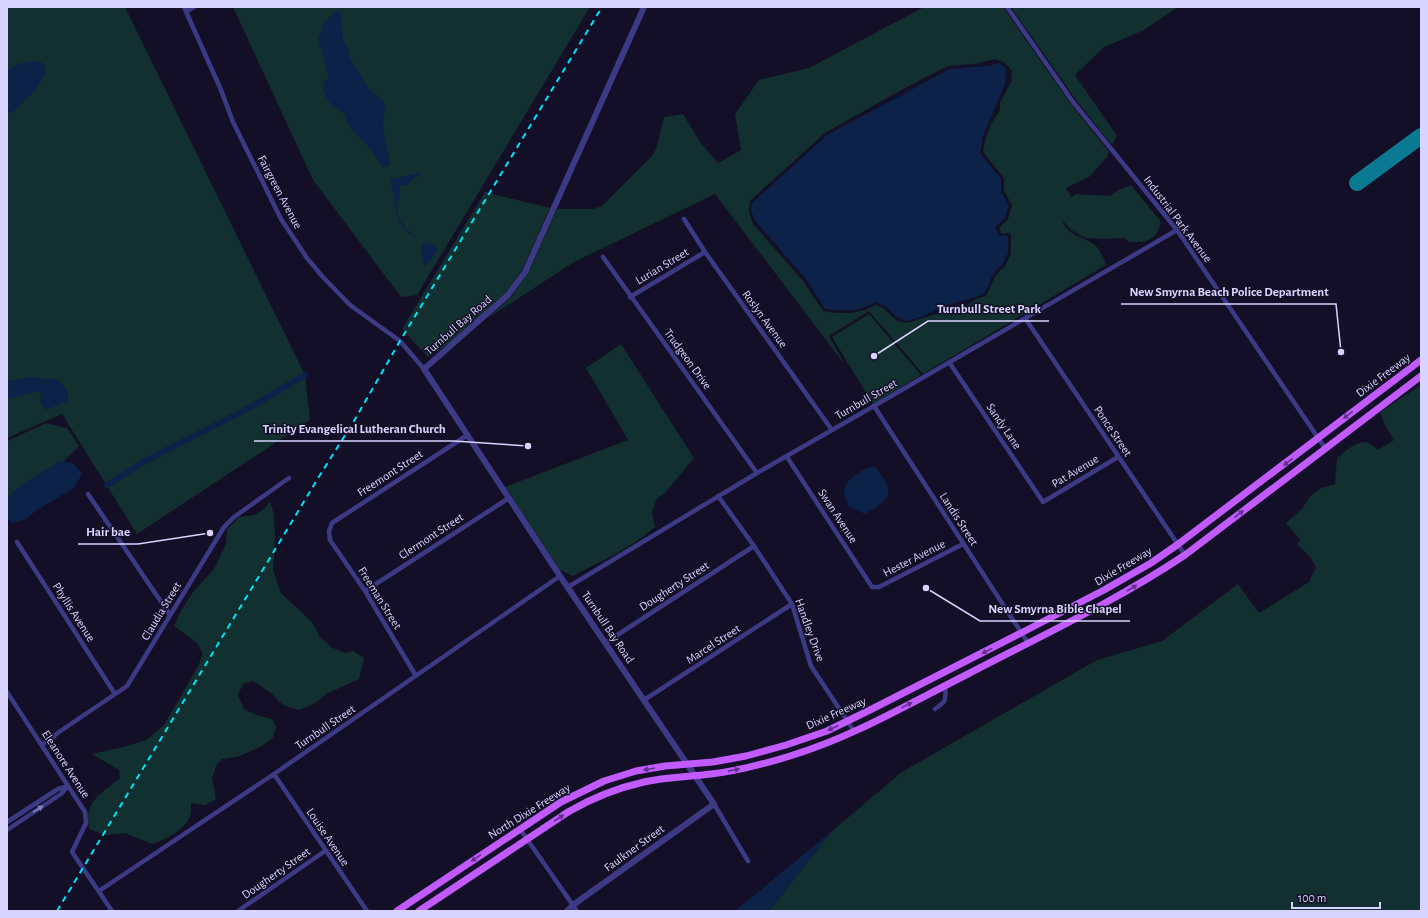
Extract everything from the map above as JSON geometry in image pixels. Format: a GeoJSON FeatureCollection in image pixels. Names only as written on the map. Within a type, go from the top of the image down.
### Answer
{"type":"FeatureCollection","features":[{"type":"Feature","properties":{"kind":"main road","name":"Dixie Freeway"},"geometry":{"type":"LineString","coordinates":[[688,764],[729,759],[766,751],[808,738],[847,722],[1104,590],[1151,563],[1178,545],[1421,360]]}},
{"type":"Feature","properties":{"kind":"main road","name":"Dixie Freeway"},"geometry":{"type":"LineString","coordinates":[[695,776],[726,772],[774,761],[822,745],[854,731],[944,686],[1122,594],[1185,555],[1421,376]]}},
{"type":"Feature","properties":{"kind":"main road","name":"North Dixie Freeway"},"geometry":{"type":"LineString","coordinates":[[397,911],[561,802],[604,781],[636,771],[688,764]]}},
{"type":"Feature","properties":{"kind":"main road","name":"North Dixie Freeway"},"geometry":{"type":"LineString","coordinates":[[419,911],[568,812],[591,800],[631,785],[654,780],[695,776]]}},
{"type":"Feature","properties":{"kind":"street"},"geometry":{"type":"LineString","coordinates":[[185,9],[194,7]]}},
{"type":"Feature","properties":{"kind":"street","name":"Turnbull Bay Road"},"geometry":{"type":"LineString","coordinates":[[644,7],[525,272],[508,295],[424,369],[466,436],[714,804]]}},
{"type":"Feature","properties":{"kind":"street","name":"Industrial Park Avenue"},"geometry":{"type":"LineString","coordinates":[[1007,7],[1073,102],[1177,230],[1325,448]]}},
{"type":"Feature","properties":{"kind":"street","name":"Fairgreen Avenue"},"geometry":{"type":"LineString","coordinates":[[185,9],[221,90],[233,122],[281,219],[306,258],[350,305],[400,341],[424,369]]}},
{"type":"Feature","properties":{"kind":"street","name":"Roslyn Avenue"},"geometry":{"type":"LineString","coordinates":[[684,220],[705,252],[832,430]]}},
{"type":"Feature","properties":{"kind":"street","name":"Turnbull Street"},"geometry":{"type":"LineString","coordinates":[[568,587],[757,473],[1177,230]]}},
{"type":"Feature","properties":{"kind":"street","name":"Lurian Street"},"geometry":{"type":"LineString","coordinates":[[630,297],[705,252]]}},
{"type":"Feature","properties":{"kind":"street","name":"Trudgeon Drive"},"geometry":{"type":"LineString","coordinates":[[603,258],[757,473]]}},
{"type":"Feature","properties":{"kind":"street","name":"Ponce Street"},"geometry":{"type":"LineString","coordinates":[[1025,318],[1185,555]]}},
{"type":"Feature","properties":{"kind":"street","name":"Sandy Lane"},"geometry":{"type":"LineString","coordinates":[[949,362],[1043,502]]}},
{"type":"Feature","properties":{"kind":"street","name":"Landis Street"},"geometry":{"type":"LineString","coordinates":[[874,406],[1028,643]]}},
{"type":"Feature","properties":{"kind":"street","name":"Freemont Street"},"geometry":{"type":"LineString","coordinates":[[329,531],[332,523],[466,436]]}},
{"type":"Feature","properties":{"kind":"street","name":"Swan Avenue"},"geometry":{"type":"LineString","coordinates":[[787,457],[872,587]]}},
{"type":"Feature","properties":{"kind":"street","name":"Pat Avenue"},"geometry":{"type":"LineString","coordinates":[[1043,502],[1118,457]]}},
{"type":"Feature","properties":{"kind":"street","name":"Claudia Street"},"geometry":{"type":"LineString","coordinates":[[42,745],[127,686],[224,527],[234,517],[289,478]]}},
{"type":"Feature","properties":{"kind":"street"},"geometry":{"type":"LineString","coordinates":[[88,494],[170,615]]}},
{"type":"Feature","properties":{"kind":"street","name":"Handley Drive"},"geometry":{"type":"LineString","coordinates":[[718,496],[754,546],[792,604],[811,666],[854,731]]}},
{"type":"Feature","properties":{"kind":"street","name":"Clermont Street"},"geometry":{"type":"LineString","coordinates":[[365,591],[509,498]]}},
{"type":"Feature","properties":{"kind":"street","name":"Freeman Street"},"geometry":{"type":"LineString","coordinates":[[329,531],[330,540],[365,591],[416,676]]}},
{"type":"Feature","properties":{"kind":"street","name":"Phyllis Avenue"},"geometry":{"type":"LineString","coordinates":[[17,542],[115,694]]}},
{"type":"Feature","properties":{"kind":"street","name":"Hester Avenue"},"geometry":{"type":"LineString","coordinates":[[872,587],[879,587],[963,544]]}},
{"type":"Feature","properties":{"kind":"street","name":"Dougherty Street"},"geometry":{"type":"LineString","coordinates":[[605,642],[754,546]]}},
{"type":"Feature","properties":{"kind":"street","name":"Turnbull Street"},"geometry":{"type":"LineString","coordinates":[[99,891],[274,774],[560,576]]}},
{"type":"Feature","properties":{"kind":"street","name":"Marcel Street"},"geometry":{"type":"LineString","coordinates":[[644,700],[792,604]]}},
{"type":"Feature","properties":{"kind":"street"},"geometry":{"type":"LineString","coordinates":[[935,709],[944,703],[946,697],[944,686]]}},
{"type":"Feature","properties":{"kind":"street","name":"Eleanore Avenue"},"geometry":{"type":"LineString","coordinates":[[7,692],[85,812],[86,823],[72,852],[73,856],[112,911]]}},
{"type":"Feature","properties":{"kind":"street","name":"Louise Avenue"},"geometry":{"type":"LineString","coordinates":[[274,774],[367,911]]}},
{"type":"Feature","properties":{"kind":"street"},"geometry":{"type":"LineString","coordinates":[[7,822],[58,789],[68,786]]}},
{"type":"Feature","properties":{"kind":"street"},"geometry":{"type":"LineString","coordinates":[[7,830],[61,794],[68,786]]}},
{"type":"Feature","properties":{"kind":"street"},"geometry":{"type":"LineString","coordinates":[[714,804],[748,861]]}},
{"type":"Feature","properties":{"kind":"street","name":"Faulkner Street"},"geometry":{"type":"LineString","coordinates":[[568,911],[575,908],[714,804]]}},
{"type":"Feature","properties":{"kind":"street"},"geometry":{"type":"LineString","coordinates":[[520,829],[575,908]]}},
{"type":"Feature","properties":{"kind":"street","name":"Dougherty Street"},"geometry":{"type":"LineString","coordinates":[[238,911],[325,851]]}},
{"type":"Feature","properties":{"kind":"green space"},"geometry":{"type":"Polygon","coordinates":[[[7,7],[125,7],[305,375],[310,420],[137,534],[62,414],[7,438],[7,7]]]}},
{"type":"Feature","properties":{"kind":"green space"},"geometry":{"type":"Polygon","coordinates":[[[233,7],[590,7],[417,295],[401,297],[313,180],[233,7]]]}},
{"type":"Feature","properties":{"kind":"green space"},"geometry":{"type":"Polygon","coordinates":[[[924,7],[1003,7],[1070,103],[1109,152],[1107,157],[1089,177],[1066,188],[1071,197],[1076,194],[1110,196],[1118,190],[1131,185],[1161,222],[1156,235],[1145,242],[1130,242],[1124,238],[1086,238],[1071,230],[1063,221],[1064,226],[1068,230],[1097,247],[1106,265],[923,374],[869,311],[829,336],[845,365],[715,194],[574,262],[485,320],[511,297],[528,273],[557,209],[593,209],[602,206],[652,156],[656,149],[664,117],[683,114],[700,142],[718,163],[741,150],[735,114],[759,80],[809,68],[924,7]],[[995,59],[974,64],[948,66],[901,90],[825,133],[750,201],[749,212],[753,224],[803,281],[823,311],[850,313],[863,311],[875,305],[883,308],[897,321],[907,323],[963,308],[976,299],[986,296],[996,275],[1005,266],[1011,254],[1011,235],[1009,233],[1002,234],[999,228],[1008,219],[1012,205],[1004,191],[1004,178],[983,152],[986,137],[991,124],[1000,110],[1000,103],[1011,82],[1012,71],[1004,62],[995,59]]]}},
{"type":"Feature","properties":{"kind":"green space"},"geometry":{"type":"Polygon","coordinates":[[[1011,7],[1178,7],[1144,30],[1104,47],[1075,75],[1117,136],[1112,145],[1076,100],[1011,7]]]}},
{"type":"Feature","properties":{"kind":"green space"},"geometry":{"type":"Polygon","coordinates":[[[485,192],[550,208],[522,270],[506,293],[449,343],[428,357],[402,329],[485,192]]]}},
{"type":"Feature","properties":{"kind":"green space"},"geometry":{"type":"Polygon","coordinates":[[[869,314],[921,375],[873,404],[832,337],[869,314]]]}},
{"type":"Feature","properties":{"kind":"green space"},"geometry":{"type":"Polygon","coordinates":[[[621,344],[694,458],[665,493],[657,498],[652,512],[655,527],[636,542],[573,576],[560,570],[505,487],[628,440],[586,368],[621,344]]]}},
{"type":"Feature","properties":{"kind":"green space"},"geometry":{"type":"Polygon","coordinates":[[[1421,385],[1421,911],[769,911],[832,831],[902,772],[1097,660],[1162,641],[1238,584],[1259,613],[1309,582],[1316,567],[1310,557],[1297,544],[1300,540],[1286,523],[1302,509],[1310,496],[1321,488],[1335,484],[1337,458],[1346,450],[1361,442],[1367,442],[1378,450],[1394,440],[1384,423],[1380,412],[1421,385]]]}},
{"type":"Feature","properties":{"kind":"green space"},"geometry":{"type":"Polygon","coordinates":[[[46,423],[67,428],[79,446],[63,462],[61,461],[25,483],[7,498],[7,441],[46,423]]]}},
{"type":"Feature","properties":{"kind":"green space"},"geometry":{"type":"Polygon","coordinates":[[[270,501],[274,515],[275,540],[273,570],[281,593],[312,622],[320,637],[331,647],[345,653],[353,651],[364,658],[359,679],[326,694],[314,704],[299,710],[283,705],[271,693],[253,681],[243,684],[238,695],[244,709],[259,716],[272,719],[276,727],[273,738],[260,747],[237,757],[222,759],[217,764],[212,778],[216,799],[205,805],[191,803],[191,813],[185,824],[175,833],[152,844],[125,833],[105,835],[89,829],[88,819],[92,804],[101,794],[120,778],[119,770],[92,754],[146,740],[164,725],[198,666],[203,654],[197,643],[174,626],[181,611],[193,592],[214,569],[226,544],[227,529],[239,517],[254,515],[264,509],[270,501]]]}},
{"type":"Feature","properties":{"kind":"water"},"geometry":{"type":"Polygon","coordinates":[[[335,12],[341,13],[343,39],[348,49],[349,56],[368,88],[382,100],[385,106],[383,127],[390,163],[386,167],[383,167],[372,151],[348,125],[344,113],[334,107],[323,91],[323,83],[328,79],[328,74],[318,39],[323,24],[335,12]]]}},
{"type":"Feature","properties":{"kind":"water"},"geometry":{"type":"Polygon","coordinates":[[[39,61],[45,65],[46,72],[37,88],[14,111],[7,113],[7,70],[21,63],[39,61]]]}},
{"type":"Feature","properties":{"kind":"water"},"geometry":{"type":"Polygon","coordinates":[[[999,63],[1006,68],[1005,84],[983,136],[980,153],[1001,179],[1001,192],[1009,205],[1005,218],[995,227],[1000,236],[1008,236],[1008,253],[1002,265],[993,274],[983,295],[948,305],[921,317],[907,321],[899,319],[885,306],[875,302],[863,308],[857,309],[825,309],[806,279],[756,222],[751,211],[752,203],[827,135],[950,69],[988,66],[999,63]]]}},
{"type":"Feature","properties":{"kind":"water"},"geometry":{"type":"Polygon","coordinates":[[[422,173],[413,179],[409,184],[400,186],[400,197],[397,202],[399,219],[415,238],[402,226],[398,218],[391,179],[422,173]]]}},
{"type":"Feature","properties":{"kind":"water"},"geometry":{"type":"Polygon","coordinates":[[[424,243],[433,244],[437,249],[432,259],[425,267],[421,245],[424,243]]]}},
{"type":"Feature","properties":{"kind":"water"},"geometry":{"type":"Polygon","coordinates":[[[32,377],[59,380],[68,392],[68,401],[45,410],[40,402],[41,392],[7,399],[7,381],[32,377]]]}},
{"type":"Feature","properties":{"kind":"water"},"geometry":{"type":"Polygon","coordinates":[[[61,461],[73,463],[82,474],[74,488],[37,510],[26,519],[13,523],[7,519],[7,498],[25,483],[61,461]]]}},
{"type":"Feature","properties":{"kind":"water"},"geometry":{"type":"Polygon","coordinates":[[[870,467],[875,467],[882,476],[888,489],[888,494],[886,499],[881,504],[865,514],[849,507],[844,492],[847,484],[853,476],[870,467]]]}},
{"type":"Feature","properties":{"kind":"water"},"geometry":{"type":"Polygon","coordinates":[[[832,831],[769,911],[735,911],[832,831]]]}},
{"type":"Feature","properties":{"kind":"waterway"},"geometry":{"type":"LineString","coordinates":[[107,485],[143,462],[249,408],[305,375]]}},
{"type":"Feature","properties":{"kind":"taxiway"},"geometry":{"type":"LineString","coordinates":[[1357,183],[1421,136]]}},
{"type":"Feature","properties":{"kind":"railway"},"geometry":{"type":"LineString","coordinates":[[57,911],[354,421],[400,341],[602,7]]}},
{"type":"Feature","properties":{"kind":"place","name":"New Smyrna Beach Police Department"},"geometry":{"type":"Point","coordinates":[1341,352]}},
{"type":"Feature","properties":{"kind":"place","name":"Turnbull Street Park"},"geometry":{"type":"Point","coordinates":[874,356]}},
{"type":"Feature","properties":{"kind":"place","name":"Trinity Evangelical Lutheran Church"},"geometry":{"type":"Point","coordinates":[528,446]}},
{"type":"Feature","properties":{"kind":"place","name":"Hair bae"},"geometry":{"type":"Point","coordinates":[210,533]}},
{"type":"Feature","properties":{"kind":"place","name":"New Smyrna Bible Chapel"},"geometry":{"type":"Point","coordinates":[926,588]}}]}
